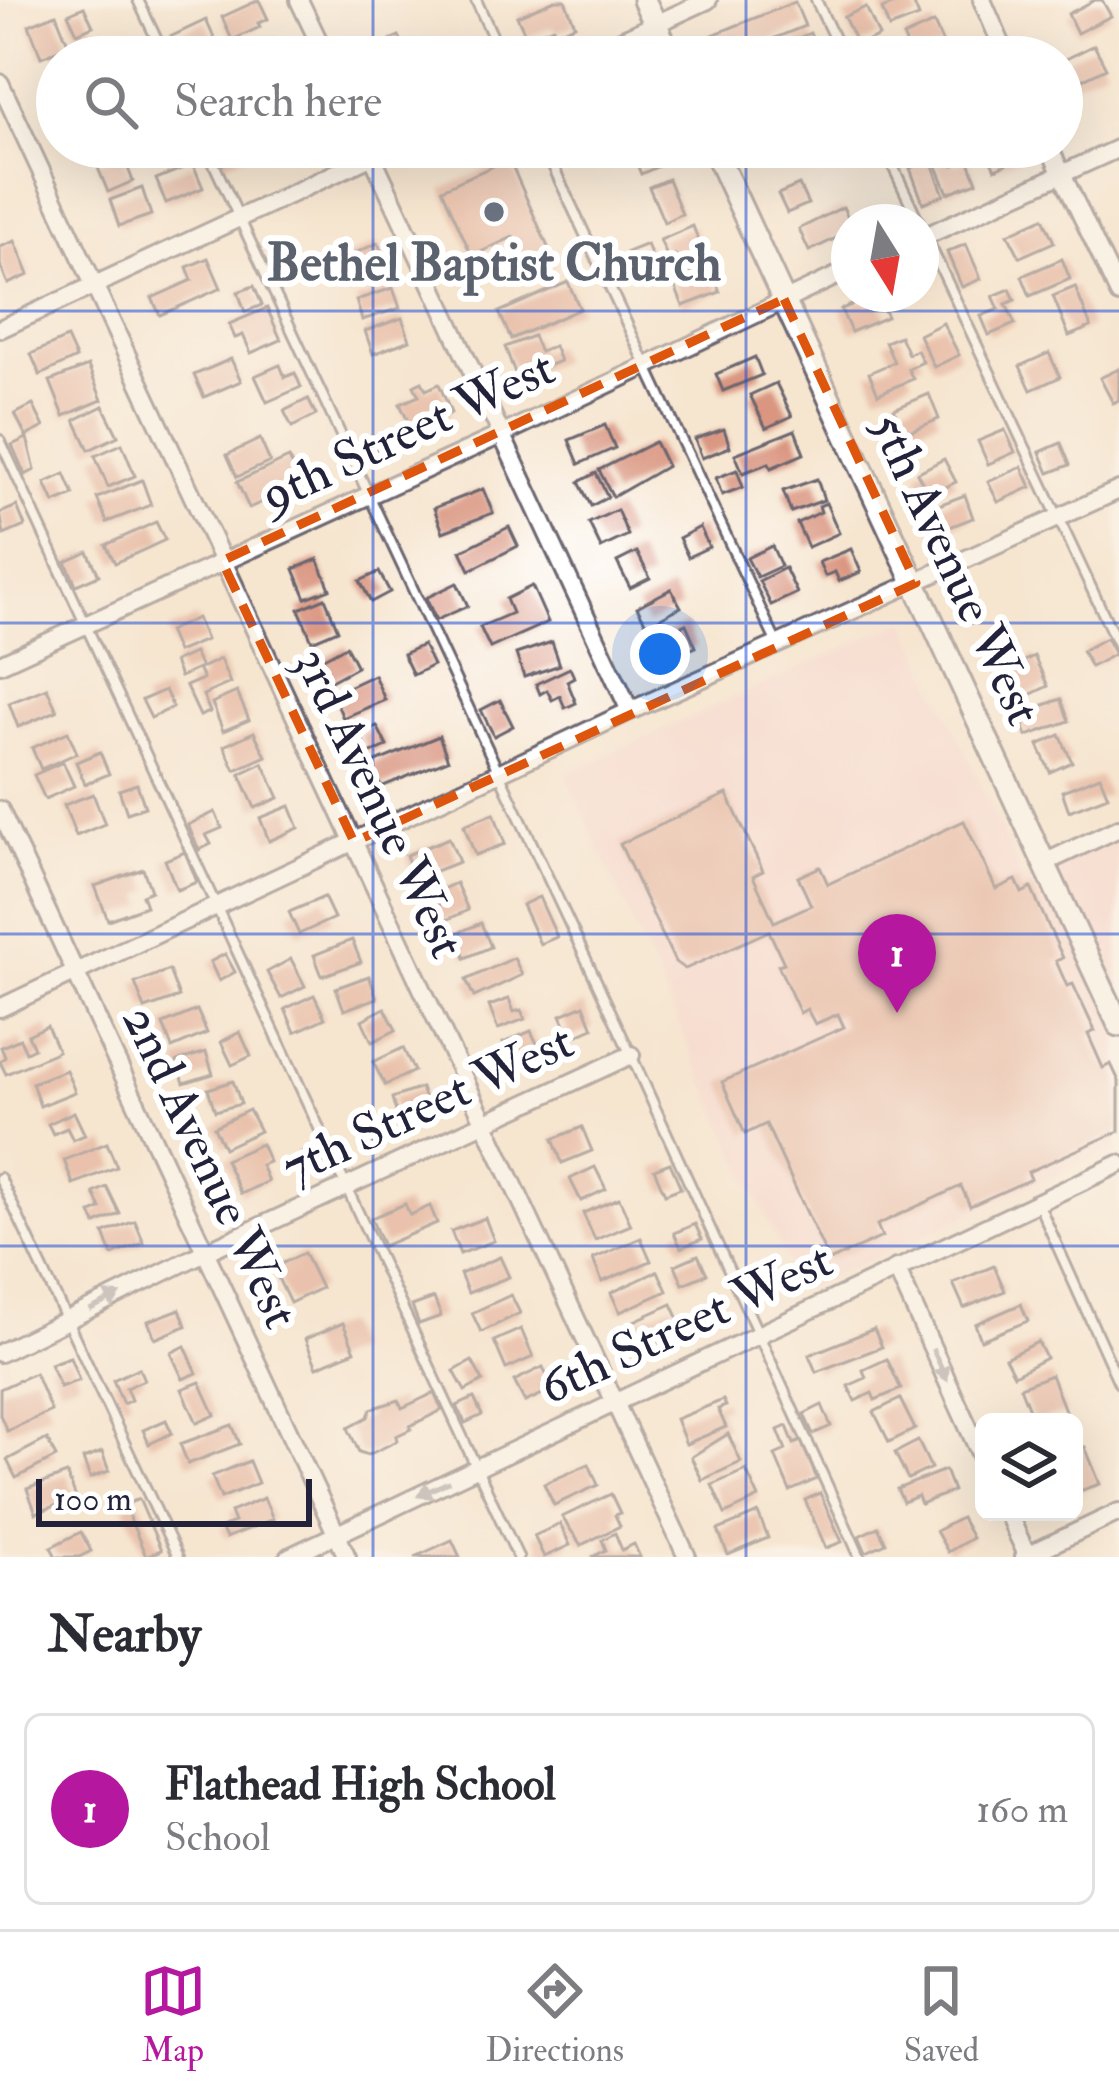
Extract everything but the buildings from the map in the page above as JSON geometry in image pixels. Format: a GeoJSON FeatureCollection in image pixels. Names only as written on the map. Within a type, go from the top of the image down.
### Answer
{"type":"FeatureCollection","features":[{"type":"Feature","properties":{"kind":"street"},"geometry":{"type":"LineString","coordinates":[[299,0],[316,36]]}},
{"type":"Feature","properties":{"kind":"street"},"geometry":{"type":"LineString","coordinates":[[644,0],[661,36]]}},
{"type":"Feature","properties":{"kind":"street"},"geometry":{"type":"LineString","coordinates":[[630,36],[708,0]]}},
{"type":"Feature","properties":{"kind":"street"},"geometry":{"type":"LineString","coordinates":[[982,0],[998,36]]}},
{"type":"Feature","properties":{"kind":"street","name":"3rd Avenue West"},"geometry":{"type":"LineString","coordinates":[[0,83],[36,160]]}},
{"type":"Feature","properties":{"kind":"street"},"geometry":{"type":"LineString","coordinates":[[1083,164],[1119,148]]}},
{"type":"Feature","properties":{"kind":"street","name":"3rd Avenue West"},"geometry":{"type":"LineString","coordinates":[[40,168],[687,1557]]}},
{"type":"Feature","properties":{"kind":"street"},"geometry":{"type":"LineString","coordinates":[[0,329],[337,168]]}},
{"type":"Feature","properties":{"kind":"street"},"geometry":{"type":"LineString","coordinates":[[378,168],[630,711]]}},
{"type":"Feature","properties":{"kind":"street","name":"5th Avenue West"},"geometry":{"type":"LineString","coordinates":[[723,168],[1119,1025]]}},
{"type":"Feature","properties":{"kind":"street"},"geometry":{"type":"LineString","coordinates":[[1060,168],[1119,294]]}},
{"type":"Feature","properties":{"kind":"street"},"geometry":{"type":"LineString","coordinates":[[939,223],[1074,168]]}},
{"type":"Feature","properties":{"kind":"street","name":"9th Street West"},"geometry":{"type":"LineString","coordinates":[[0,664],[831,278]]}},
{"type":"Feature","properties":{"kind":"street"},"geometry":{"type":"LineString","coordinates":[[0,1008],[630,711],[1119,490]]}},
{"type":"Feature","properties":{"kind":"street","name":"2nd Avenue West"},"geometry":{"type":"LineString","coordinates":[[0,810],[347,1557]]}},
{"type":"Feature","properties":{"kind":"street"},"geometry":{"type":"LineString","coordinates":[[1042,864],[1119,828]]}},
{"type":"Feature","properties":{"kind":"street","name":"7th Street West"},"geometry":{"type":"LineString","coordinates":[[0,1353],[205,1252],[631,1055]]}},
{"type":"Feature","properties":{"kind":"street","name":"6th Street West"},"geometry":{"type":"LineString","coordinates":[[289,1557],[1119,1164]]}},
{"type":"Feature","properties":{"kind":"street"},"geometry":{"type":"LineString","coordinates":[[896,1268],[975,1442]]}},
{"type":"Feature","properties":{"kind":"street"},"geometry":{"type":"LineString","coordinates":[[1011,1521],[1026,1556],[1119,1512]]}},
{"type":"Feature","properties":{"kind":"lane"},"geometry":{"type":"LineString","coordinates":[[138,0],[155,36]]}},
{"type":"Feature","properties":{"kind":"lane"},"geometry":{"type":"LineString","coordinates":[[476,0],[492,36]]}},
{"type":"Feature","properties":{"kind":"lane"},"geometry":{"type":"LineString","coordinates":[[816,0],[833,36]]}},
{"type":"Feature","properties":{"kind":"lane"},"geometry":{"type":"LineString","coordinates":[[216,168],[860,1557]]}},
{"type":"Feature","properties":{"kind":"lane"},"geometry":{"type":"LineString","coordinates":[[554,168],[777,646]]}},
{"type":"Feature","properties":{"kind":"lane"},"geometry":{"type":"LineString","coordinates":[[894,168],[910,204]]}},
{"type":"Feature","properties":{"kind":"lane"},"geometry":{"type":"LineString","coordinates":[[939,266],[1119,647]]}},
{"type":"Feature","properties":{"kind":"lane"},"geometry":{"type":"LineString","coordinates":[[0,440],[518,1557]]}},
{"type":"Feature","properties":{"kind":"lane"},"geometry":{"type":"LineString","coordinates":[[0,1178],[178,1557]]}},
{"type":"Feature","properties":{"kind":"lane"},"geometry":{"type":"LineString","coordinates":[[1037,1202],[1119,1383]]}},
{"type":"Feature","properties":{"kind":"highlighted area"},"geometry":{"type":"Polygon","coordinates":[[[784,299],[916,583],[354,842],[222,561],[784,299]]]}},
{"type":"Feature","properties":{"kind":"shaded area"},"geometry":{"type":"Polygon","coordinates":[[[906,620],[1024,880],[1119,838],[1119,1146],[800,1291],[565,774],[906,620]]]}},
{"type":"Feature","properties":{"kind":"place","name":"Bethel Baptist Church"},"geometry":{"type":"Point","coordinates":[494,212]}},
{"type":"Feature","properties":{"kind":"place","name":"Flathead High School"},"geometry":{"type":"Point","coordinates":[897,1013]}}]}
